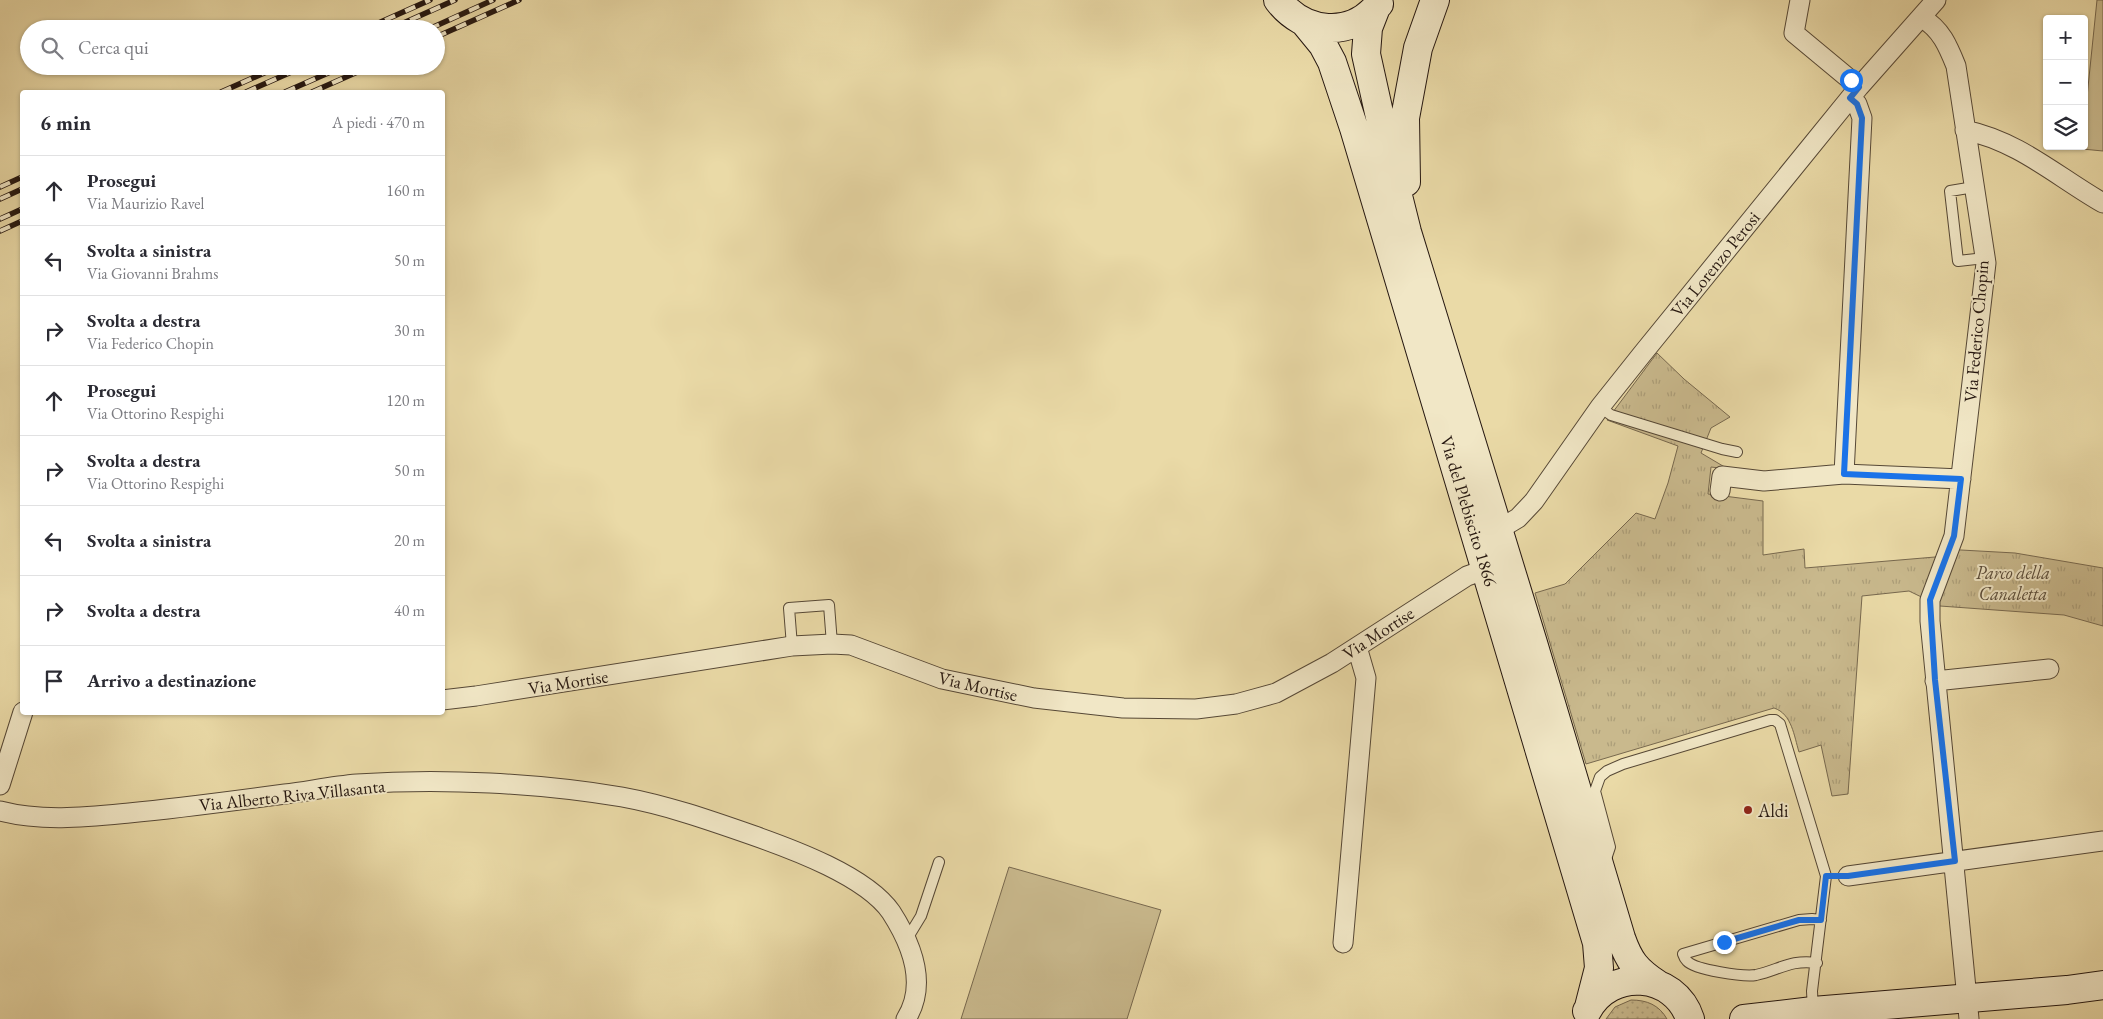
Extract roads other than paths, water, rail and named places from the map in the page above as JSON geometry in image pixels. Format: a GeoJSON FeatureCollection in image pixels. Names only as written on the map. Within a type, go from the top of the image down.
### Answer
{"type":"FeatureCollection","features":[{"type":"Feature","properties":{"kind":"main road"},"geometry":{"type":"LineString","coordinates":[[1278,0],[1290,13],[1305,23],[1335,28],[1350,25],[1363,19],[1378,5]]}},
{"type":"Feature","properties":{"kind":"main road"},"geometry":{"type":"LineString","coordinates":[[1407,232],[1405,118],[1418,48],[1435,0]]}},
{"type":"Feature","properties":{"kind":"main road","name":"Via del Plebiscito 1866"},"geometry":{"type":"LineString","coordinates":[[1378,5],[1368,28],[1366,54],[1407,232],[1626,953],[1641,973],[1670,990],[1680,1001],[1690,1019]]}},
{"type":"Feature","properties":{"kind":"main road","name":"Via del Plebiscito 1866"},"geometry":{"type":"LineString","coordinates":[[1305,23],[1323,45],[1332,62],[1487,570],[1597,943],[1599,968],[1585,1015]]}},
{"type":"Feature","properties":{"kind":"main road"},"geometry":{"type":"LineString","coordinates":[[1585,1015],[1599,995],[1612,986],[1626,981],[1642,980],[1657,984]]}},
{"type":"Feature","properties":{"kind":"main road"},"geometry":{"type":"LineString","coordinates":[[1744,1019],[1812,1011],[1968,1009],[2103,985]]}},
{"type":"Feature","properties":{"kind":"street"},"geometry":{"type":"LineString","coordinates":[[1800,0],[1794,33],[1855,92],[1862,118],[1844,474]]}},
{"type":"Feature","properties":{"kind":"street","name":"Via Lorenzo Perosi"},"geometry":{"type":"LineString","coordinates":[[1498,528],[1518,518],[1534,501],[1600,407],[1855,92],[1936,0]]}},
{"type":"Feature","properties":{"kind":"street","name":"Via Federico Chopin"},"geometry":{"type":"LineString","coordinates":[[1922,18],[1931,23],[1947,42],[1956,66],[1986,263],[1954,536],[1930,600],[1935,680],[1955,861],[1968,1009]]}},
{"type":"Feature","properties":{"kind":"street"},"geometry":{"type":"LineString","coordinates":[[1965,130],[1986,135],[2021,150],[2103,203]]}},
{"type":"Feature","properties":{"kind":"street"},"geometry":{"type":"LineString","coordinates":[[1720,491],[1722,476],[1764,481],[1844,474],[1961,479]]}},
{"type":"Feature","properties":{"kind":"street","name":"Via Mortise"},"geometry":{"type":"LineString","coordinates":[[445,700],[792,646],[832,644],[851,646],[911,670],[942,679],[1034,698],[1123,708],[1196,708],[1236,704],[1276,694],[1357,647],[1467,576],[1487,570]]}},
{"type":"Feature","properties":{"kind":"street"},"geometry":{"type":"LineString","coordinates":[[1343,943],[1366,678],[1357,647]]}},
{"type":"Feature","properties":{"kind":"street"},"geometry":{"type":"LineString","coordinates":[[1935,680],[2049,669]]}},
{"type":"Feature","properties":{"kind":"street"},"geometry":{"type":"LineString","coordinates":[[1,775],[23,715]]}},
{"type":"Feature","properties":{"kind":"street","name":"Via Alberto Riva Villasanta"},"geometry":{"type":"LineString","coordinates":[[0,811],[20,816],[87,817],[177,808],[366,784],[477,782],[623,797],[696,815],[792,848],[848,876],[885,904],[907,940],[914,959],[916,988],[911,1010],[906,1019]]}},
{"type":"Feature","properties":{"kind":"street"},"geometry":{"type":"LineString","coordinates":[[1837,876],[2103,841]]}},
{"type":"Feature","properties":{"kind":"lane"},"geometry":{"type":"LineString","coordinates":[[1974,187],[1950,191],[1958,261],[1985,258]]}},
{"type":"Feature","properties":{"kind":"lane"},"geometry":{"type":"LineString","coordinates":[[1600,407],[1611,415],[1737,452]]}},
{"type":"Feature","properties":{"kind":"lane"},"geometry":{"type":"LineString","coordinates":[[792,646],[789,608],[829,604],[832,644]]}},
{"type":"Feature","properties":{"kind":"lane"},"geometry":{"type":"LineString","coordinates":[[1602,872],[1610,847],[1594,795],[1597,783],[1607,771],[1623,764],[1775,720],[1780,724],[1837,876],[1821,920],[1812,991],[1812,1011]]}},
{"type":"Feature","properties":{"kind":"lane"},"geometry":{"type":"LineString","coordinates":[[907,940],[921,916],[939,862]]}},
{"type":"Feature","properties":{"kind":"lane"},"geometry":{"type":"LineString","coordinates":[[1817,963],[1802,961],[1745,976],[1696,966],[1687,962],[1683,954],[1799,920],[1821,920]]}},
{"type":"Feature","properties":{"kind":"railway"},"geometry":{"type":"LineString","coordinates":[[385,20],[430,0]]}},
{"type":"Feature","properties":{"kind":"railway"},"geometry":{"type":"LineString","coordinates":[[410,20],[455,0]]}},
{"type":"Feature","properties":{"kind":"railway"},"geometry":{"type":"LineString","coordinates":[[445,22],[493,0]]}},
{"type":"Feature","properties":{"kind":"railway"},"geometry":{"type":"LineString","coordinates":[[445,33],[519,0]]}},
{"type":"Feature","properties":{"kind":"railway"},"geometry":{"type":"LineString","coordinates":[[226,90],[260,75]]}},
{"type":"Feature","properties":{"kind":"railway"},"geometry":{"type":"LineString","coordinates":[[251,90],[285,75]]}},
{"type":"Feature","properties":{"kind":"railway"},"geometry":{"type":"LineString","coordinates":[[290,90],[324,75]]}},
{"type":"Feature","properties":{"kind":"railway"},"geometry":{"type":"LineString","coordinates":[[317,90],[351,75]]}},
{"type":"Feature","properties":{"kind":"railway"},"geometry":{"type":"LineString","coordinates":[[0,187],[20,178]]}},
{"type":"Feature","properties":{"kind":"railway"},"geometry":{"type":"LineString","coordinates":[[0,199],[20,190]]}},
{"type":"Feature","properties":{"kind":"railway"},"geometry":{"type":"LineString","coordinates":[[0,219],[20,210]]}},
{"type":"Feature","properties":{"kind":"railway"},"geometry":{"type":"LineString","coordinates":[[0,231],[20,222]]}},
{"type":"Feature","properties":{"kind":"place","name":"Aldi"},"geometry":{"type":"Point","coordinates":[1748,810]}},
{"type":"Feature","properties":{"kind":"park label","name":"Parco della Canaletta"},"geometry":{"type":"Point","coordinates":[2013,582]}}]}
